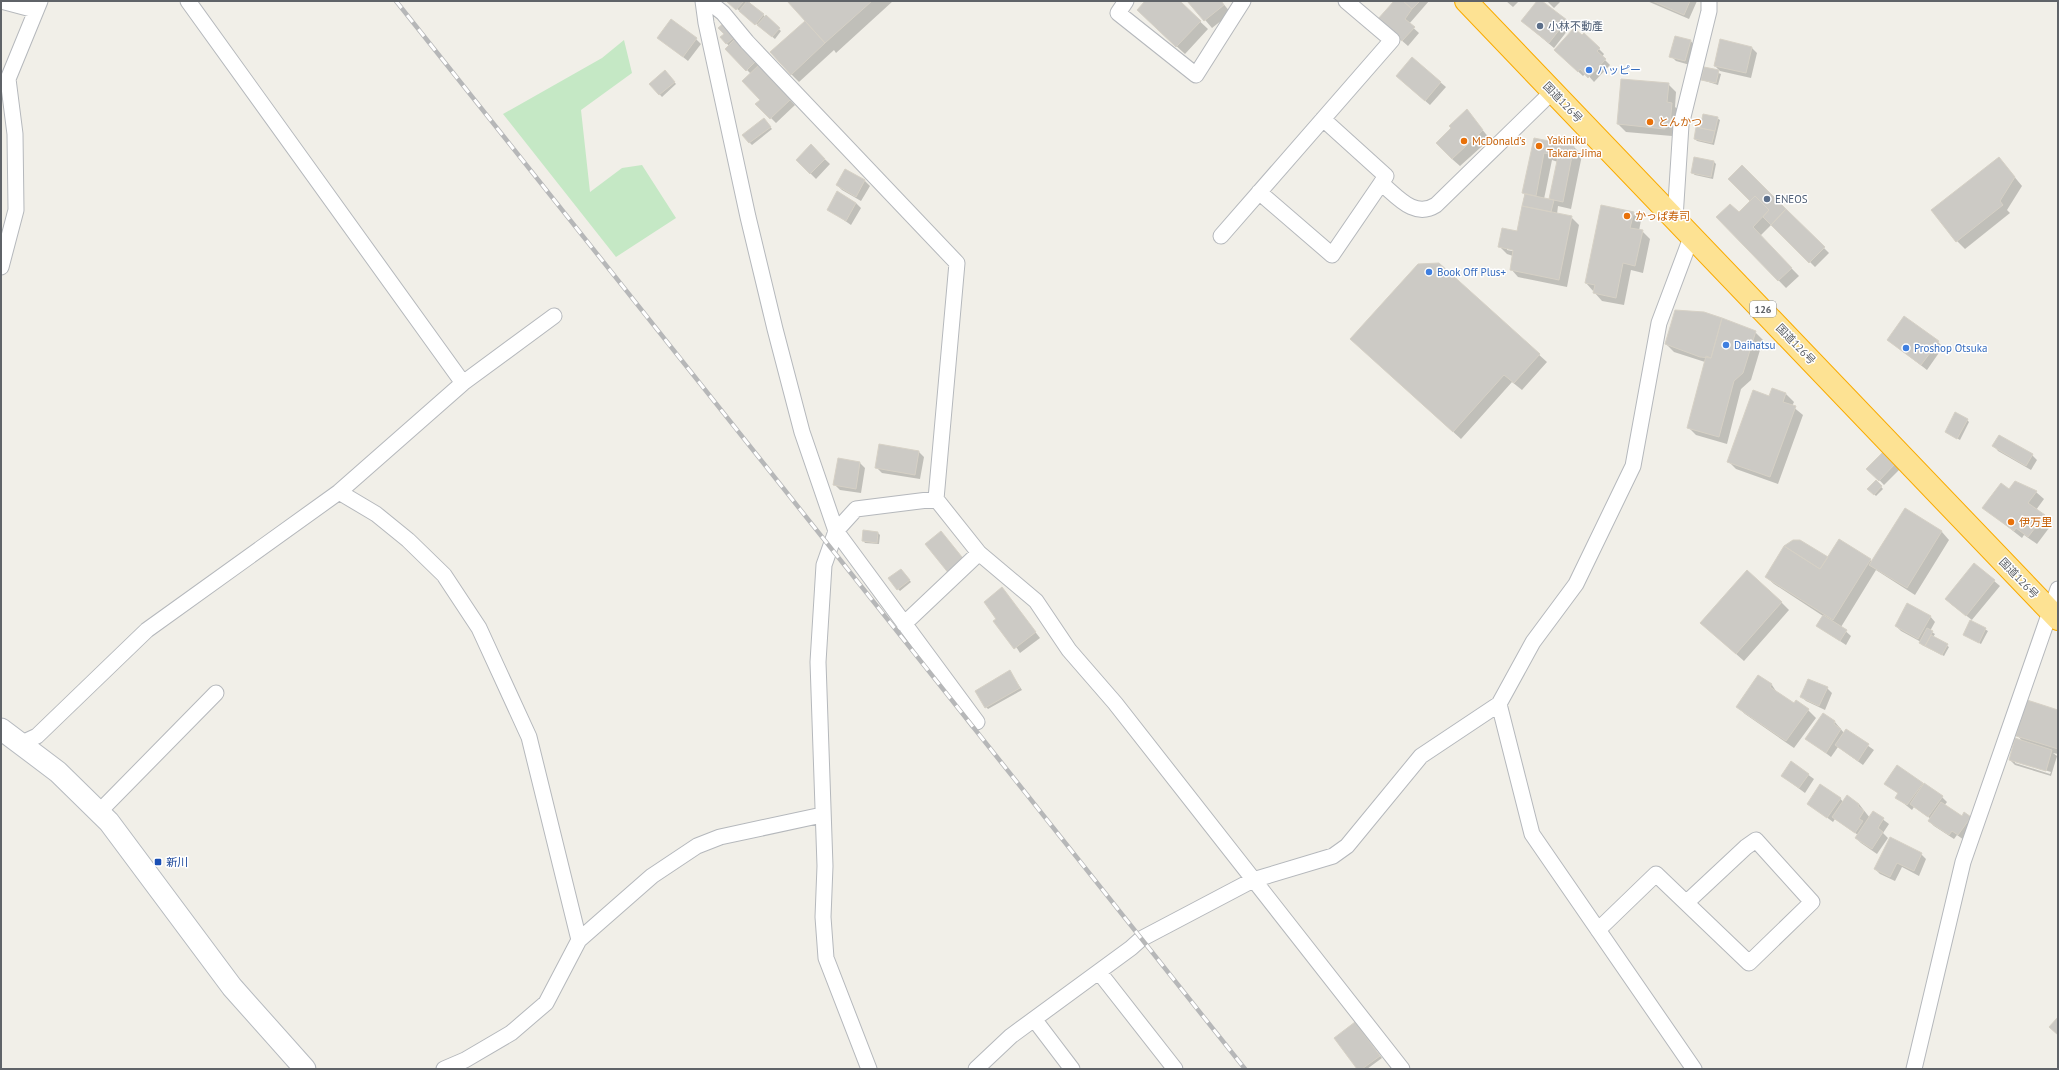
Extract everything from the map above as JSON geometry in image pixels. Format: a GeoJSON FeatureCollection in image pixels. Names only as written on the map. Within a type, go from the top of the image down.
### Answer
{"type":"FeatureCollection","features":[{"type":"Feature","properties":{"kind":"highway","name":"国道126号"},"geometry":{"type":"LineString","coordinates":[[1466,1],[2055,615]]}},
{"type":"Feature","properties":{"kind":"street"},"geometry":{"type":"LineString","coordinates":[[1,1],[37,6],[8,79],[15,134],[16,210],[1,267]]}},
{"type":"Feature","properties":{"kind":"street"},"geometry":{"type":"LineString","coordinates":[[188,1],[463,383]]}},
{"type":"Feature","properties":{"kind":"street"},"geometry":{"type":"LineString","coordinates":[[703,1],[706,22],[748,217],[775,329],[802,432],[836,531],[977,722]]}},
{"type":"Feature","properties":{"kind":"street"},"geometry":{"type":"LineString","coordinates":[[708,1],[723,14],[747,42],[957,263],[936,499],[979,553],[1036,601],[1069,650],[1115,703],[1402,1069]]}},
{"type":"Feature","properties":{"kind":"street"},"geometry":{"type":"LineString","coordinates":[[1126,1],[1118,13],[1196,75],[1238,4]]}},
{"type":"Feature","properties":{"kind":"street"},"geometry":{"type":"LineString","coordinates":[[1221,236],[1392,40],[1346,1]]}},
{"type":"Feature","properties":{"kind":"street"},"geometry":{"type":"LineString","coordinates":[[1675,218],[1681,125],[1709,11],[1709,1]]}},
{"type":"Feature","properties":{"kind":"street"},"geometry":{"type":"LineString","coordinates":[[1381,182],[1411,208],[1428,210],[1436,205],[1553,91]]}},
{"type":"Feature","properties":{"kind":"street"},"geometry":{"type":"LineString","coordinates":[[1259,192],[1332,256],[1386,176],[1323,119]]}},
{"type":"Feature","properties":{"kind":"street"},"geometry":{"type":"LineString","coordinates":[[976,1069],[1011,1036],[1141,939],[1253,880],[1333,856],[1347,846],[1421,756],[1499,704],[1533,642],[1576,584],[1633,466],[1659,323],[1692,235]]}},
{"type":"Feature","properties":{"kind":"street"},"geometry":{"type":"LineString","coordinates":[[20,744],[37,736],[147,630],[339,492],[463,383],[554,316]]}},
{"type":"Feature","properties":{"kind":"street"},"geometry":{"type":"LineString","coordinates":[[339,492],[376,514],[408,540],[444,576],[479,628],[529,736],[579,940]]}},
{"type":"Feature","properties":{"kind":"street"},"geometry":{"type":"LineString","coordinates":[[870,1069],[826,958],[823,917],[825,866],[822,815],[818,662],[824,565],[836,531],[856,509],[936,499]]}},
{"type":"Feature","properties":{"kind":"street"},"geometry":{"type":"LineString","coordinates":[[904,624],[979,553]]}},
{"type":"Feature","properties":{"kind":"street"},"geometry":{"type":"LineString","coordinates":[[1914,1069],[1963,862],[2055,615],[2058,589]]}},
{"type":"Feature","properties":{"kind":"street"},"geometry":{"type":"LineString","coordinates":[[99,812],[216,693]]}},
{"type":"Feature","properties":{"kind":"street"},"geometry":{"type":"LineString","coordinates":[[1499,704],[1532,834],[1694,1069]]}},
{"type":"Feature","properties":{"kind":"street"},"geometry":{"type":"LineString","coordinates":[[1,729],[58,772],[109,822],[232,987],[305,1069]]}},
{"type":"Feature","properties":{"kind":"street"},"geometry":{"type":"LineString","coordinates":[[444,1069],[465,1060],[511,1033],[546,1003],[579,940],[652,876],[697,846],[720,837],[822,815]]}},
{"type":"Feature","properties":{"kind":"street"},"geometry":{"type":"LineString","coordinates":[[1598,930],[1656,874],[1686,903],[1749,963],[1812,902],[1756,840],[1746,847],[1686,903]]}},
{"type":"Feature","properties":{"kind":"street"},"geometry":{"type":"LineString","coordinates":[[1098,972],[1175,1069]]}},
{"type":"Feature","properties":{"kind":"street"},"geometry":{"type":"LineString","coordinates":[[1034,1019],[1072,1069]]}},
{"type":"Feature","properties":{"kind":"green space"},"geometry":{"type":"Polygon","coordinates":[[[624,40],[632,73],[581,110],[590,192],[622,168],[642,165],[676,218],[616,257],[503,114],[602,58],[624,40]]]}},
{"type":"Feature","properties":{"kind":"building"},"geometry":{"type":"Polygon","coordinates":[[[726,1],[744,1],[736,10],[726,1]]]}},
{"type":"Feature","properties":{"kind":"building"},"geometry":{"type":"Polygon","coordinates":[[[747,1],[764,14],[755,25],[739,11],[747,1]]]}},
{"type":"Feature","properties":{"kind":"building"},"geometry":{"type":"Polygon","coordinates":[[[787,1],[872,1],[825,43],[787,1]]]}},
{"type":"Feature","properties":{"kind":"building"},"geometry":{"type":"Polygon","coordinates":[[[1145,1],[1180,1],[1201,21],[1176,47],[1137,10],[1145,1]]]}},
{"type":"Feature","properties":{"kind":"building"},"geometry":{"type":"Polygon","coordinates":[[[1187,1],[1221,1],[1224,5],[1204,21],[1187,1]]]}},
{"type":"Feature","properties":{"kind":"building"},"geometry":{"type":"Polygon","coordinates":[[[1394,1],[1403,1],[1412,9],[1405,19],[1415,27],[1402,41],[1377,20],[1394,1]]]}},
{"type":"Feature","properties":{"kind":"building"},"geometry":{"type":"Polygon","coordinates":[[[1403,1],[1420,1],[1412,9],[1403,1]]]}},
{"type":"Feature","properties":{"kind":"building"},"geometry":{"type":"Polygon","coordinates":[[[1537,1],[1542,1],[1567,20],[1549,43],[1521,21],[1537,1]]]}},
{"type":"Feature","properties":{"kind":"building"},"geometry":{"type":"Polygon","coordinates":[[[1652,1],[1690,1],[1684,15],[1652,1]]]}},
{"type":"Feature","properties":{"kind":"building"},"geometry":{"type":"Polygon","coordinates":[[[766,15],[780,28],[772,37],[757,25],[766,15]]]}},
{"type":"Feature","properties":{"kind":"building"},"geometry":{"type":"Polygon","coordinates":[[[671,19],[697,38],[683,57],[657,38],[671,19]]]}},
{"type":"Feature","properties":{"kind":"building"},"geometry":{"type":"Polygon","coordinates":[[[805,21],[825,43],[791,75],[770,52],[805,21]]]}},
{"type":"Feature","properties":{"kind":"building"},"geometry":{"type":"Polygon","coordinates":[[[725,22],[736,36],[726,44],[720,37],[724,34],[718,28],[725,22]]]}},
{"type":"Feature","properties":{"kind":"building"},"geometry":{"type":"Polygon","coordinates":[[[1574,28],[1582,35],[1584,33],[1600,48],[1597,51],[1606,59],[1588,78],[1580,69],[1578,72],[1554,50],[1574,28]]]}},
{"type":"Feature","properties":{"kind":"building"},"geometry":{"type":"Polygon","coordinates":[[[738,36],[759,58],[746,71],[725,49],[738,36]]]}},
{"type":"Feature","properties":{"kind":"building"},"geometry":{"type":"Polygon","coordinates":[[[1675,36],[1691,40],[1685,61],[1669,57],[1675,36]]]}},
{"type":"Feature","properties":{"kind":"building"},"geometry":{"type":"Polygon","coordinates":[[[1720,39],[1752,47],[1746,73],[1714,66],[1720,39]]]}},
{"type":"Feature","properties":{"kind":"building"},"geometry":{"type":"Polygon","coordinates":[[[1412,57],[1441,82],[1425,101],[1396,76],[1412,57]]]}},
{"type":"Feature","properties":{"kind":"building"},"geometry":{"type":"Polygon","coordinates":[[[761,63],[770,72],[767,75],[791,99],[770,119],[755,104],[760,100],[742,81],[761,63]]]}},
{"type":"Feature","properties":{"kind":"building"},"geometry":{"type":"Polygon","coordinates":[[[1704,67],[1719,70],[1716,83],[1701,80],[1704,67]]]}},
{"type":"Feature","properties":{"kind":"building"},"geometry":{"type":"Polygon","coordinates":[[[665,70],[675,82],[659,95],[649,84],[665,70]]]}},
{"type":"Feature","properties":{"kind":"building"},"geometry":{"type":"Polygon","coordinates":[[[1621,79],[1669,83],[1667,102],[1672,103],[1670,125],[1665,124],[1665,129],[1617,124],[1621,79]]]}},
{"type":"Feature","properties":{"kind":"building"},"geometry":{"type":"Polygon","coordinates":[[[1467,109],[1483,130],[1452,159],[1436,143],[1451,128],[1449,126],[1467,109]]]}},
{"type":"Feature","properties":{"kind":"building"},"geometry":{"type":"Polygon","coordinates":[[[1703,114],[1718,117],[1715,131],[1700,128],[1703,114]]]}},
{"type":"Feature","properties":{"kind":"building"},"geometry":{"type":"Polygon","coordinates":[[[764,118],[771,127],[749,143],[742,135],[764,118]]]}},
{"type":"Feature","properties":{"kind":"building"},"geometry":{"type":"Polygon","coordinates":[[[1696,127],[1715,131],[1712,143],[1694,139],[1696,127]]]}},
{"type":"Feature","properties":{"kind":"building"},"geometry":{"type":"Polygon","coordinates":[[[1534,138],[1574,146],[1563,202],[1549,199],[1558,156],[1544,153],[1536,196],[1522,193],[1534,138]]]}},
{"type":"Feature","properties":{"kind":"building"},"geometry":{"type":"Polygon","coordinates":[[[811,144],[825,159],[810,174],[796,160],[811,144]]]}},
{"type":"Feature","properties":{"kind":"building"},"geometry":{"type":"Polygon","coordinates":[[[1694,157],[1714,161],[1711,177],[1691,173],[1694,157]]]}},
{"type":"Feature","properties":{"kind":"building"},"geometry":{"type":"Polygon","coordinates":[[[1999,157],[2015,177],[2000,201],[2003,205],[1956,242],[1931,210],[1999,157]]]}},
{"type":"Feature","properties":{"kind":"building"},"geometry":{"type":"Polygon","coordinates":[[[1742,165],[1786,209],[1771,225],[1763,217],[1769,210],[1755,196],[1750,201],[1728,179],[1742,165]]]}},
{"type":"Feature","properties":{"kind":"building"},"geometry":{"type":"Polygon","coordinates":[[[845,169],[865,180],[856,197],[836,185],[845,169]]]}},
{"type":"Feature","properties":{"kind":"building"},"geometry":{"type":"Polygon","coordinates":[[[837,191],[856,203],[846,221],[827,210],[837,191]]]}},
{"type":"Feature","properties":{"kind":"building"},"geometry":{"type":"Polygon","coordinates":[[[1525,194],[1554,200],[1551,212],[1522,206],[1525,194]]]}},
{"type":"Feature","properties":{"kind":"building"},"geometry":{"type":"Polygon","coordinates":[[[1755,196],[1769,210],[1753,227],[1792,268],[1778,281],[1716,217],[1730,204],[1739,212],[1755,196]]]}},
{"type":"Feature","properties":{"kind":"building"},"geometry":{"type":"Polygon","coordinates":[[[1601,205],[1634,212],[1630,228],[1643,230],[1635,266],[1623,263],[1616,298],[1593,293],[1595,285],[1585,283],[1601,205]]]}},
{"type":"Feature","properties":{"kind":"building"},"geometry":{"type":"Polygon","coordinates":[[[1522,206],[1572,216],[1559,280],[1510,270],[1513,250],[1498,247],[1502,228],[1517,231],[1522,206]]]}},
{"type":"Feature","properties":{"kind":"building"},"geometry":{"type":"Polygon","coordinates":[[[1786,209],[1825,247],[1809,263],[1771,225],[1786,209]]]}},
{"type":"Feature","properties":{"kind":"building"},"geometry":{"type":"Polygon","coordinates":[[[1439,263],[1540,354],[1514,383],[1504,375],[1453,432],[1350,339],[1418,264],[1439,263]]]}},
{"type":"Feature","properties":{"kind":"building"},"geometry":{"type":"Polygon","coordinates":[[[1675,310],[1704,312],[1722,318],[1711,358],[1700,357],[1665,344],[1675,310]]]}},
{"type":"Feature","properties":{"kind":"building"},"geometry":{"type":"Polygon","coordinates":[[[1904,316],[1939,341],[1921,365],[1887,340],[1904,316]]]}},
{"type":"Feature","properties":{"kind":"building"},"geometry":{"type":"Polygon","coordinates":[[[1722,318],[1756,331],[1743,373],[1734,381],[1719,437],[1687,428],[1706,356],[1711,358],[1722,318]]]}},
{"type":"Feature","properties":{"kind":"building"},"geometry":{"type":"Polygon","coordinates":[[[1772,388],[1786,393],[1783,402],[1796,406],[1770,477],[1727,462],[1753,390],[1769,396],[1772,388]]]}},
{"type":"Feature","properties":{"kind":"building"},"geometry":{"type":"Polygon","coordinates":[[[1955,412],[1968,419],[1957,439],[1945,432],[1955,412]]]}},
{"type":"Feature","properties":{"kind":"building"},"geometry":{"type":"Polygon","coordinates":[[[1999,435],[2033,454],[2026,466],[1992,446],[1999,435]]]}},
{"type":"Feature","properties":{"kind":"building"},"geometry":{"type":"Polygon","coordinates":[[[879,444],[919,451],[915,475],[875,468],[879,444]]]}},
{"type":"Feature","properties":{"kind":"building"},"geometry":{"type":"Polygon","coordinates":[[[1883,452],[1895,464],[1879,481],[1866,469],[1883,452]]]}},
{"type":"Feature","properties":{"kind":"building"},"geometry":{"type":"Polygon","coordinates":[[[838,458],[860,462],[856,489],[833,485],[838,458]]]}},
{"type":"Feature","properties":{"kind":"building"},"geometry":{"type":"Polygon","coordinates":[[[1876,480],[1882,486],[1874,495],[1867,489],[1876,480]]]}},
{"type":"Feature","properties":{"kind":"building"},"geometry":{"type":"Polygon","coordinates":[[[2015,481],[2037,491],[2028,503],[2045,515],[2028,537],[2016,528],[2014,531],[1982,508],[2001,483],[2009,489],[2015,481]]]}},
{"type":"Feature","properties":{"kind":"building"},"geometry":{"type":"Polygon","coordinates":[[[1905,508],[1942,531],[1907,588],[1869,565],[1905,508]]]}},
{"type":"Feature","properties":{"kind":"building"},"geometry":{"type":"Polygon","coordinates":[[[863,530],[878,532],[877,543],[862,541],[863,530]]]}},
{"type":"Feature","properties":{"kind":"building"},"geometry":{"type":"Polygon","coordinates":[[[941,531],[966,562],[950,575],[925,544],[941,531]]]}},
{"type":"Feature","properties":{"kind":"building"},"geometry":{"type":"Polygon","coordinates":[[[1839,539],[1871,559],[1833,620],[1765,577],[1784,546],[1820,569],[1839,539]]]}},
{"type":"Feature","properties":{"kind":"building"},"geometry":{"type":"Polygon","coordinates":[[[1793,540],[1800,540],[1828,557],[1820,569],[1784,546],[1793,540]]]}},
{"type":"Feature","properties":{"kind":"building"},"geometry":{"type":"Polygon","coordinates":[[[1974,563],[1995,580],[1966,616],[1945,599],[1974,563]]]}},
{"type":"Feature","properties":{"kind":"building"},"geometry":{"type":"Polygon","coordinates":[[[901,569],[910,580],[897,590],[888,578],[901,569]]]}},
{"type":"Feature","properties":{"kind":"building"},"geometry":{"type":"Polygon","coordinates":[[[1747,570],[1782,602],[1736,654],[1700,623],[1747,570]]]}},
{"type":"Feature","properties":{"kind":"building"},"geometry":{"type":"Polygon","coordinates":[[[1002,587],[1036,632],[1014,649],[993,621],[996,619],[984,602],[1002,587]]]}},
{"type":"Feature","properties":{"kind":"building"},"geometry":{"type":"Polygon","coordinates":[[[1907,603],[1931,616],[1918,639],[1895,626],[1907,603]]]}},
{"type":"Feature","properties":{"kind":"building"},"geometry":{"type":"Polygon","coordinates":[[[1823,615],[1847,630],[1840,641],[1816,626],[1823,615]]]}},
{"type":"Feature","properties":{"kind":"building"},"geometry":{"type":"Polygon","coordinates":[[[1970,620],[1986,628],[1979,643],[1963,635],[1970,620]]]}},
{"type":"Feature","properties":{"kind":"building"},"geometry":{"type":"Polygon","coordinates":[[[1927,628],[1933,631],[1925,646],[1919,643],[1927,628]]]}},
{"type":"Feature","properties":{"kind":"building"},"geometry":{"type":"Polygon","coordinates":[[[1931,635],[1948,644],[1942,655],[1925,646],[1931,635]]]}},
{"type":"Feature","properties":{"kind":"building"},"geometry":{"type":"Polygon","coordinates":[[[1010,670],[1020,688],[985,708],[975,691],[1010,670]]]}},
{"type":"Feature","properties":{"kind":"building"},"geometry":{"type":"Polygon","coordinates":[[[1758,675],[1772,684],[1770,687],[1794,703],[1796,700],[1809,709],[1786,741],[1736,707],[1758,675]]]}},
{"type":"Feature","properties":{"kind":"building"},"geometry":{"type":"Polygon","coordinates":[[[1808,679],[1828,687],[1819,706],[1800,697],[1808,679]]]}},
{"type":"Feature","properties":{"kind":"building"},"geometry":{"type":"Polygon","coordinates":[[[2027,700],[2058,710],[2058,749],[2016,736],[2027,700]]]}},
{"type":"Feature","properties":{"kind":"building"},"geometry":{"type":"Polygon","coordinates":[[[1823,713],[1835,721],[1834,724],[1841,729],[1826,753],[1805,739],[1823,713]]]}},
{"type":"Feature","properties":{"kind":"building"},"geometry":{"type":"Polygon","coordinates":[[[1846,729],[1869,744],[1858,761],[1835,745],[1846,729]]]}},
{"type":"Feature","properties":{"kind":"building"},"geometry":{"type":"Polygon","coordinates":[[[2015,738],[2052,750],[2046,771],[2009,760],[2015,738]]]}},
{"type":"Feature","properties":{"kind":"building"},"geometry":{"type":"Polygon","coordinates":[[[1791,761],[1809,774],[1799,788],[1781,776],[1791,761]]]}},
{"type":"Feature","properties":{"kind":"building"},"geometry":{"type":"Polygon","coordinates":[[[1897,765],[1923,783],[1907,805],[1895,798],[1898,793],[1884,784],[1897,765]]]}},
{"type":"Feature","properties":{"kind":"building"},"geometry":{"type":"Polygon","coordinates":[[[1924,783],[1943,796],[1928,817],[1910,804],[1924,783]]]}},
{"type":"Feature","properties":{"kind":"building"},"geometry":{"type":"Polygon","coordinates":[[[1820,784],[1841,798],[1827,818],[1807,804],[1820,784]]]}},
{"type":"Feature","properties":{"kind":"building"},"geometry":{"type":"Polygon","coordinates":[[[1847,795],[1859,804],[1858,806],[1864,811],[1859,819],[1863,821],[1855,833],[1832,817],[1847,795]]]}},
{"type":"Feature","properties":{"kind":"building"},"geometry":{"type":"Polygon","coordinates":[[[1941,802],[1962,816],[1964,812],[1971,817],[1958,835],[1952,831],[1949,835],[1928,821],[1941,802]]]}},
{"type":"Feature","properties":{"kind":"building"},"geometry":{"type":"Polygon","coordinates":[[[1873,811],[1884,818],[1878,828],[1883,832],[1872,849],[1855,838],[1873,811]]]}},
{"type":"Feature","properties":{"kind":"building"},"geometry":{"type":"Polygon","coordinates":[[[1890,837],[1922,853],[1914,871],[1897,863],[1890,877],[1874,869],[1890,837]]]}},
{"type":"Feature","properties":{"kind":"building"},"geometry":{"type":"Polygon","coordinates":[[[2058,1017],[2058,1035],[2049,1027],[2058,1017]]]}},
{"type":"Feature","properties":{"kind":"building"},"geometry":{"type":"Polygon","coordinates":[[[1355,1022],[1380,1056],[1362,1069],[1357,1069],[1334,1038],[1355,1022]]]}},
{"type":"Feature","properties":{"kind":"railway"},"geometry":{"type":"LineString","coordinates":[[396,1],[1245,1069]]}},
{"type":"Feature","properties":{"kind":"place","name":"小林不動產"},"geometry":{"type":"Point","coordinates":[1540,26]}},
{"type":"Feature","properties":{"kind":"place","name":"ハッピー"},"geometry":{"type":"Point","coordinates":[1589,70]}},
{"type":"Feature","properties":{"kind":"place","name":"とんかつ"},"geometry":{"type":"Point","coordinates":[1650,122]}},
{"type":"Feature","properties":{"kind":"place","name":"McDonald's"},"geometry":{"type":"Point","coordinates":[1464,141]}},
{"type":"Feature","properties":{"kind":"place","name":"Yakiniku Takara-Jima"},"geometry":{"type":"Point","coordinates":[1539,146]}},
{"type":"Feature","properties":{"kind":"place","name":"ENEOS"},"geometry":{"type":"Point","coordinates":[1767,199]}},
{"type":"Feature","properties":{"kind":"place","name":"かっぱ寿司"},"geometry":{"type":"Point","coordinates":[1627,216]}},
{"type":"Feature","properties":{"kind":"place","name":"Book Off Plus+"},"geometry":{"type":"Point","coordinates":[1429,272]}},
{"type":"Feature","properties":{"kind":"place","name":"Daihatsu"},"geometry":{"type":"Point","coordinates":[1726,345]}},
{"type":"Feature","properties":{"kind":"place","name":"Proshop Otsuka"},"geometry":{"type":"Point","coordinates":[1906,348]}},
{"type":"Feature","properties":{"kind":"place","name":"伊万里"},"geometry":{"type":"Point","coordinates":[2011,522]}},
{"type":"Feature","properties":{"kind":"place","name":"新川"},"geometry":{"type":"Point","coordinates":[158,862]}}]}
